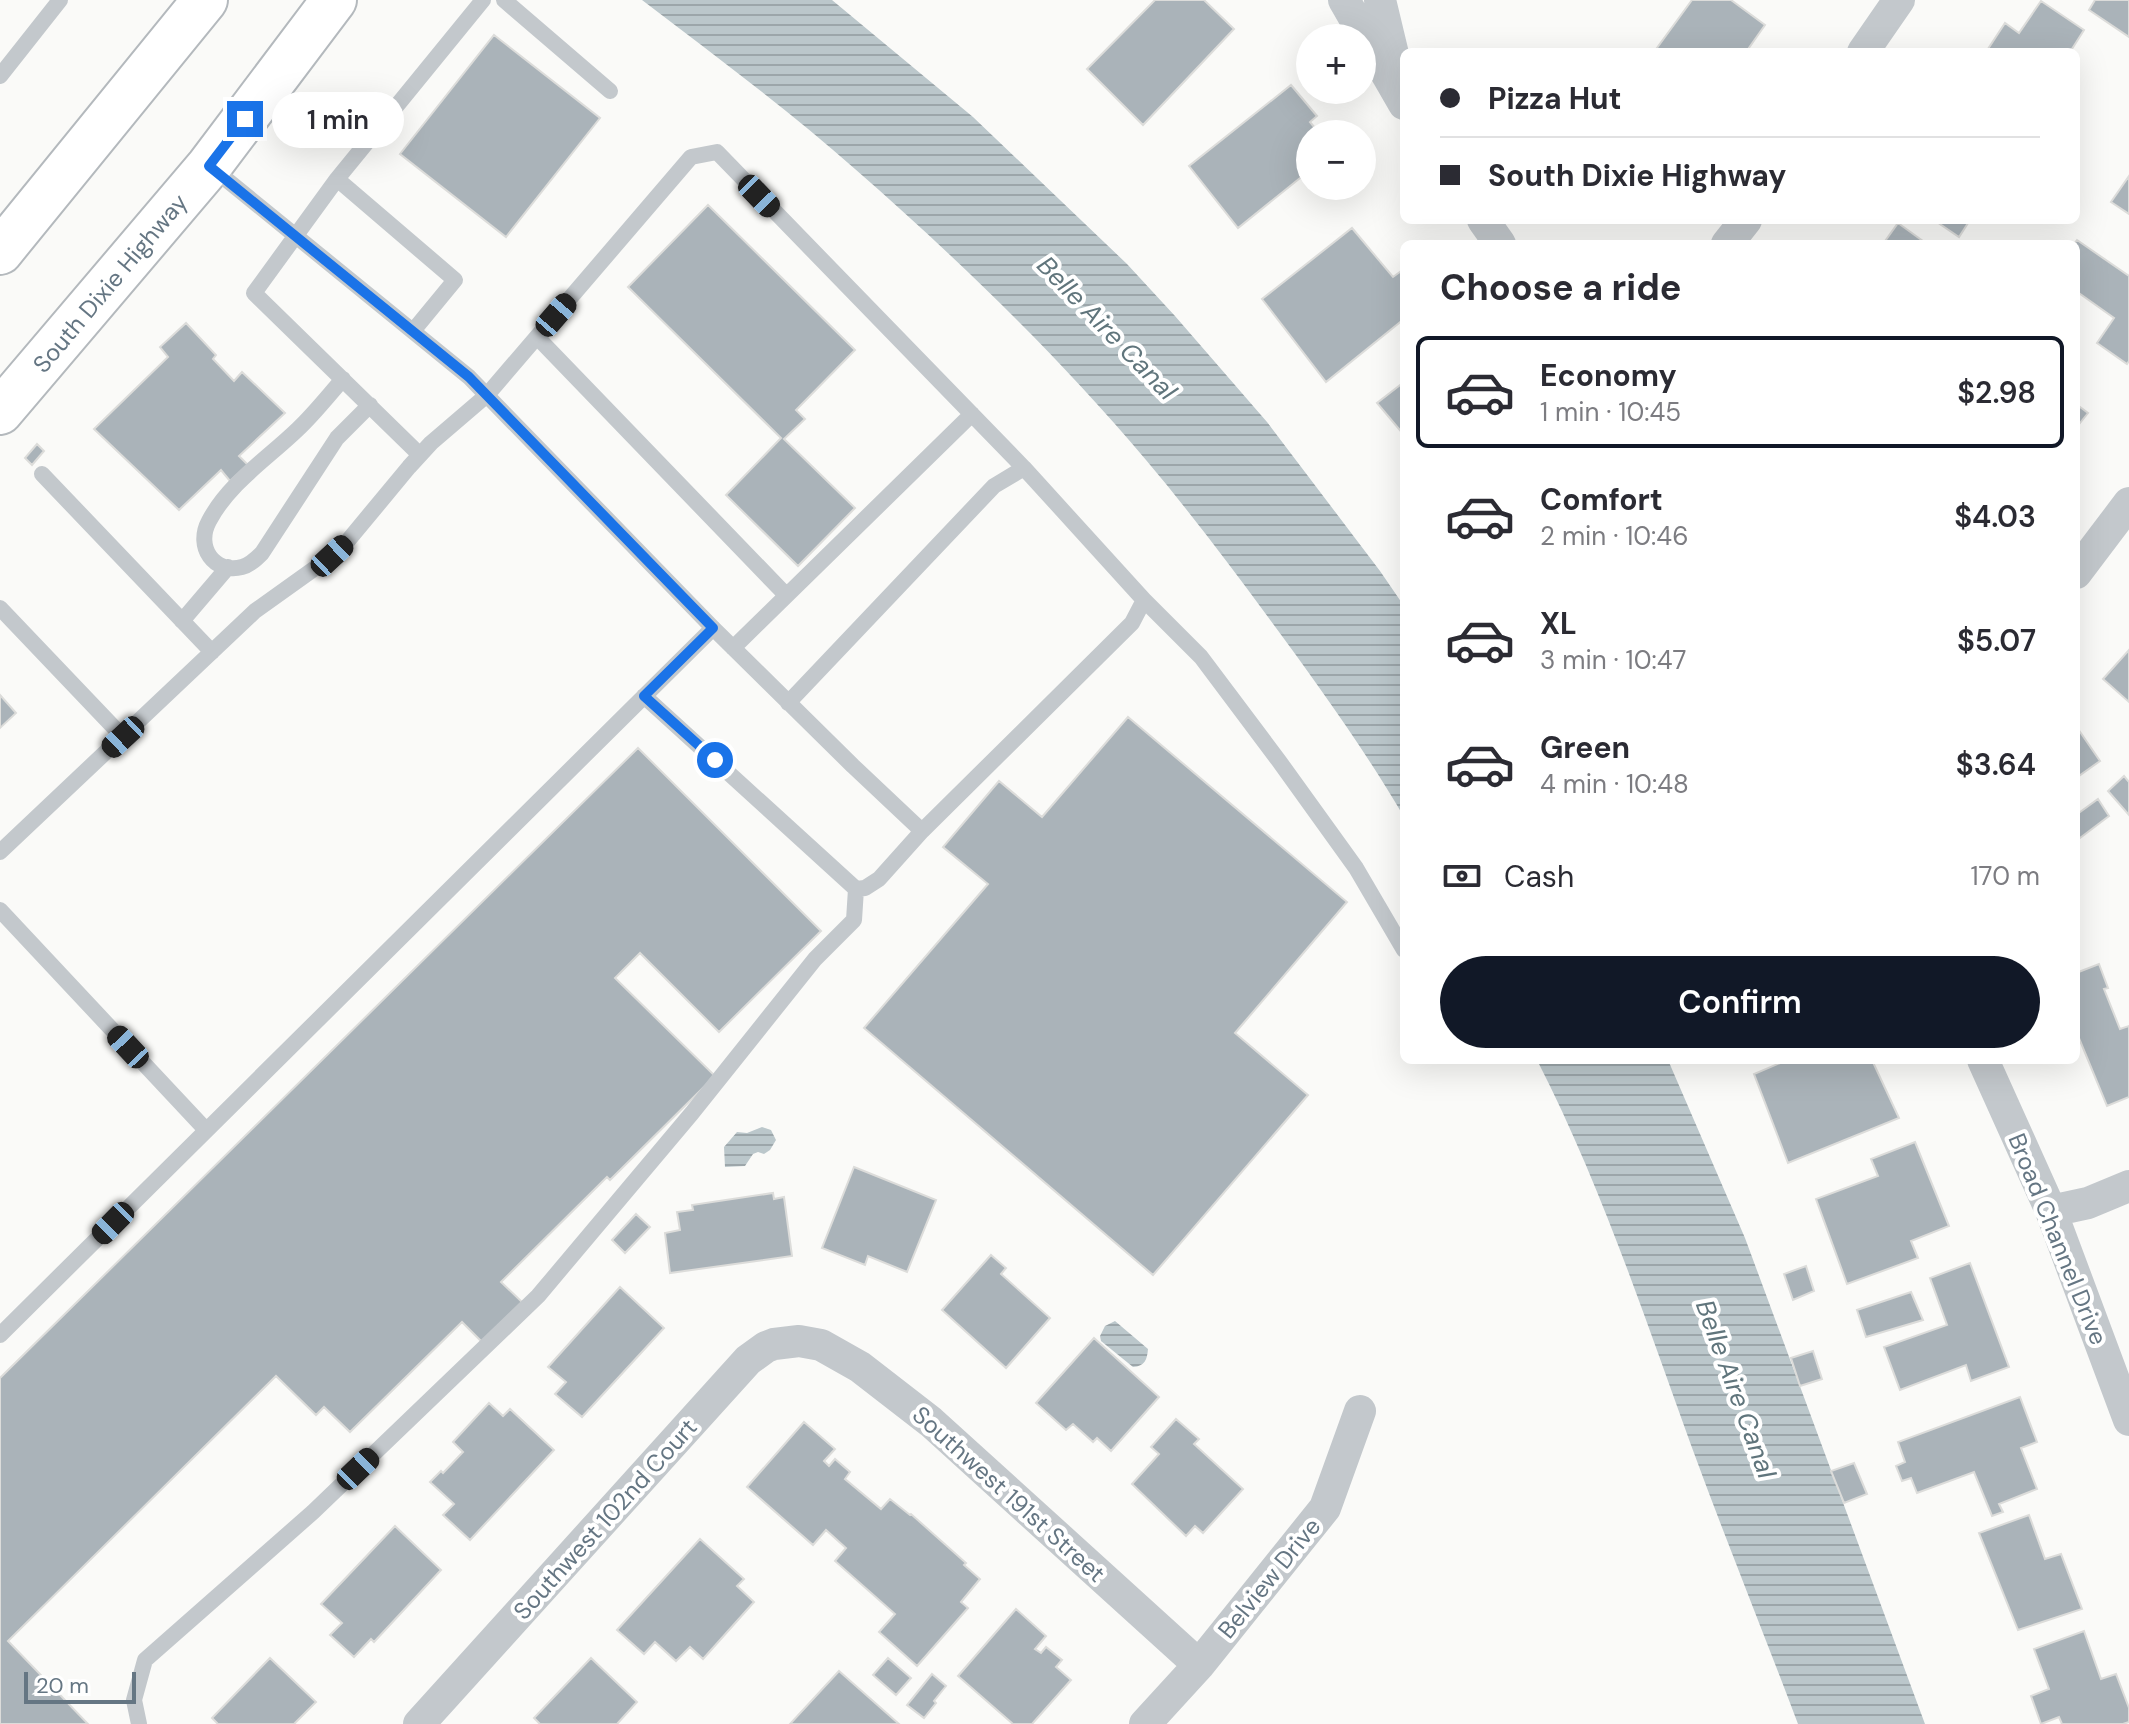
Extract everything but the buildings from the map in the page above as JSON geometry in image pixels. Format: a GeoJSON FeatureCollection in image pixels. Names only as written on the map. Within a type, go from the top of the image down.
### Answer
{"type":"FeatureCollection","features":[{"type":"Feature","properties":{"kind":"highway"},"geometry":{"type":"LineString","coordinates":[[0,252],[205,0]]}},
{"type":"Feature","properties":{"kind":"highway","name":"South Dixie Highway"},"geometry":{"type":"LineString","coordinates":[[0,412],[209,166],[334,0]]}},
{"type":"Feature","properties":{"kind":"street"},"geometry":{"type":"LineString","coordinates":[[1344,0],[1400,97]]}},
{"type":"Feature","properties":{"kind":"street"},"geometry":{"type":"LineString","coordinates":[[1380,0],[1400,82]]}},
{"type":"Feature","properties":{"kind":"street"},"geometry":{"type":"LineString","coordinates":[[1866,48],[1899,0]]}},
{"type":"Feature","properties":{"kind":"street"},"geometry":{"type":"LineString","coordinates":[[1730,240],[1743,224]]}},
{"type":"Feature","properties":{"kind":"street"},"geometry":{"type":"LineString","coordinates":[[2080,568],[2129,503]]}},
{"type":"Feature","properties":{"kind":"street","name":"Broad Channel Drive"},"geometry":{"type":"LineString","coordinates":[[1985,1064],[2051,1211],[2129,1420]]}},
{"type":"Feature","properties":{"kind":"street"},"geometry":{"type":"LineString","coordinates":[[2051,1211],[2088,1203],[2129,1186]]}},
{"type":"Feature","properties":{"kind":"street","name":"Southwest 191st Street"},"geometry":{"type":"LineString","coordinates":[[806,1341],[821,1345],[860,1367],[931,1422],[1199,1665]]}},
{"type":"Feature","properties":{"kind":"street","name":"Southwest 102nd Court"},"geometry":{"type":"LineString","coordinates":[[419,1724],[748,1360],[774,1344],[806,1341]]}},
{"type":"Feature","properties":{"kind":"street","name":"Belview Drive"},"geometry":{"type":"LineString","coordinates":[[1145,1724],[1199,1665],[1325,1508],[1360,1411]]}},
{"type":"Feature","properties":{"kind":"lane"},"geometry":{"type":"LineString","coordinates":[[0,76],[60,0]]}},
{"type":"Feature","properties":{"kind":"lane"},"geometry":{"type":"LineString","coordinates":[[420,455],[254,293],[337,179],[483,0]]}},
{"type":"Feature","properties":{"kind":"lane"},"geometry":{"type":"LineString","coordinates":[[504,0],[610,91]]}},
{"type":"Feature","properties":{"kind":"lane"},"geometry":{"type":"LineString","coordinates":[[0,852],[255,611],[346,543],[420,455],[487,395],[691,157],[717,152],[1024,468],[1144,600],[1201,657],[1356,868],[1400,943]]}},
{"type":"Feature","properties":{"kind":"lane"},"geometry":{"type":"LineString","coordinates":[[209,166],[469,377],[713,628],[922,831]]}},
{"type":"Feature","properties":{"kind":"lane"},"geometry":{"type":"LineString","coordinates":[[337,179],[455,280],[413,331]]}},
{"type":"Feature","properties":{"kind":"lane"},"geometry":{"type":"LineString","coordinates":[[537,337],[786,595]]}},
{"type":"Feature","properties":{"kind":"lane"},"geometry":{"type":"LineString","coordinates":[[343,379],[300,427],[230,490],[203,536],[203,547],[209,556],[228,567],[241,567],[262,553],[337,438],[370,405]]}},
{"type":"Feature","properties":{"kind":"lane"},"geometry":{"type":"LineString","coordinates":[[733,648],[972,414]]}},
{"type":"Feature","properties":{"kind":"lane"},"geometry":{"type":"LineString","coordinates":[[788,703],[994,486],[1024,468]]}},
{"type":"Feature","properties":{"kind":"lane"},"geometry":{"type":"LineString","coordinates":[[42,474],[212,652]]}},
{"type":"Feature","properties":{"kind":"lane"},"geometry":{"type":"LineString","coordinates":[[182,621],[228,567]]}},
{"type":"Feature","properties":{"kind":"lane"},"geometry":{"type":"LineString","coordinates":[[644,696],[856,889],[865,888],[879,879],[922,831],[1132,623],[1144,600]]}},
{"type":"Feature","properties":{"kind":"lane"},"geometry":{"type":"LineString","coordinates":[[0,608],[123,737]]}},
{"type":"Feature","properties":{"kind":"lane"},"geometry":{"type":"LineString","coordinates":[[0,1335],[713,628]]}},
{"type":"Feature","properties":{"kind":"lane"},"geometry":{"type":"LineString","coordinates":[[139,1724],[134,1700],[145,1660],[313,1512],[538,1296],[692,1113],[815,959],[854,920],[856,889]]}},
{"type":"Feature","properties":{"kind":"lane"},"geometry":{"type":"LineString","coordinates":[[0,910],[206,1130]]}},
{"type":"Feature","properties":{"kind":"water","name":"Belle Aire Canal"},"geometry":{"type":"Polygon","coordinates":[[[642,0],[832,0],[973,117],[1127,264],[1267,422],[1400,600],[1400,810],[1339,715],[1239,577],[1112,421],[969,273],[855,169],[777,104],[642,0]]]}},
{"type":"Feature","properties":{"kind":"water","name":"Belle Aire Canal"},"geometry":{"type":"Polygon","coordinates":[[[1539,1064],[1670,1064],[1745,1238],[1925,1724],[1798,1724],[1620,1250],[1539,1064]]]}},
{"type":"Feature","properties":{"kind":"water"},"geometry":{"type":"Polygon","coordinates":[[[762,1127],[771,1130],[776,1140],[770,1150],[764,1154],[753,1154],[745,1166],[725,1167],[724,1147],[737,1132],[747,1133],[762,1127]]]}},
{"type":"Feature","properties":{"kind":"water"},"geometry":{"type":"Polygon","coordinates":[[[1115,1321],[1148,1349],[1143,1364],[1133,1367],[1101,1341],[1105,1326],[1115,1321]]]}},
{"type":"Feature","properties":{"kind":"route"},"geometry":{"type":"LineString","coordinates":[[245,119],[209,166],[469,377],[713,628],[644,696],[715,760]]}}]}
